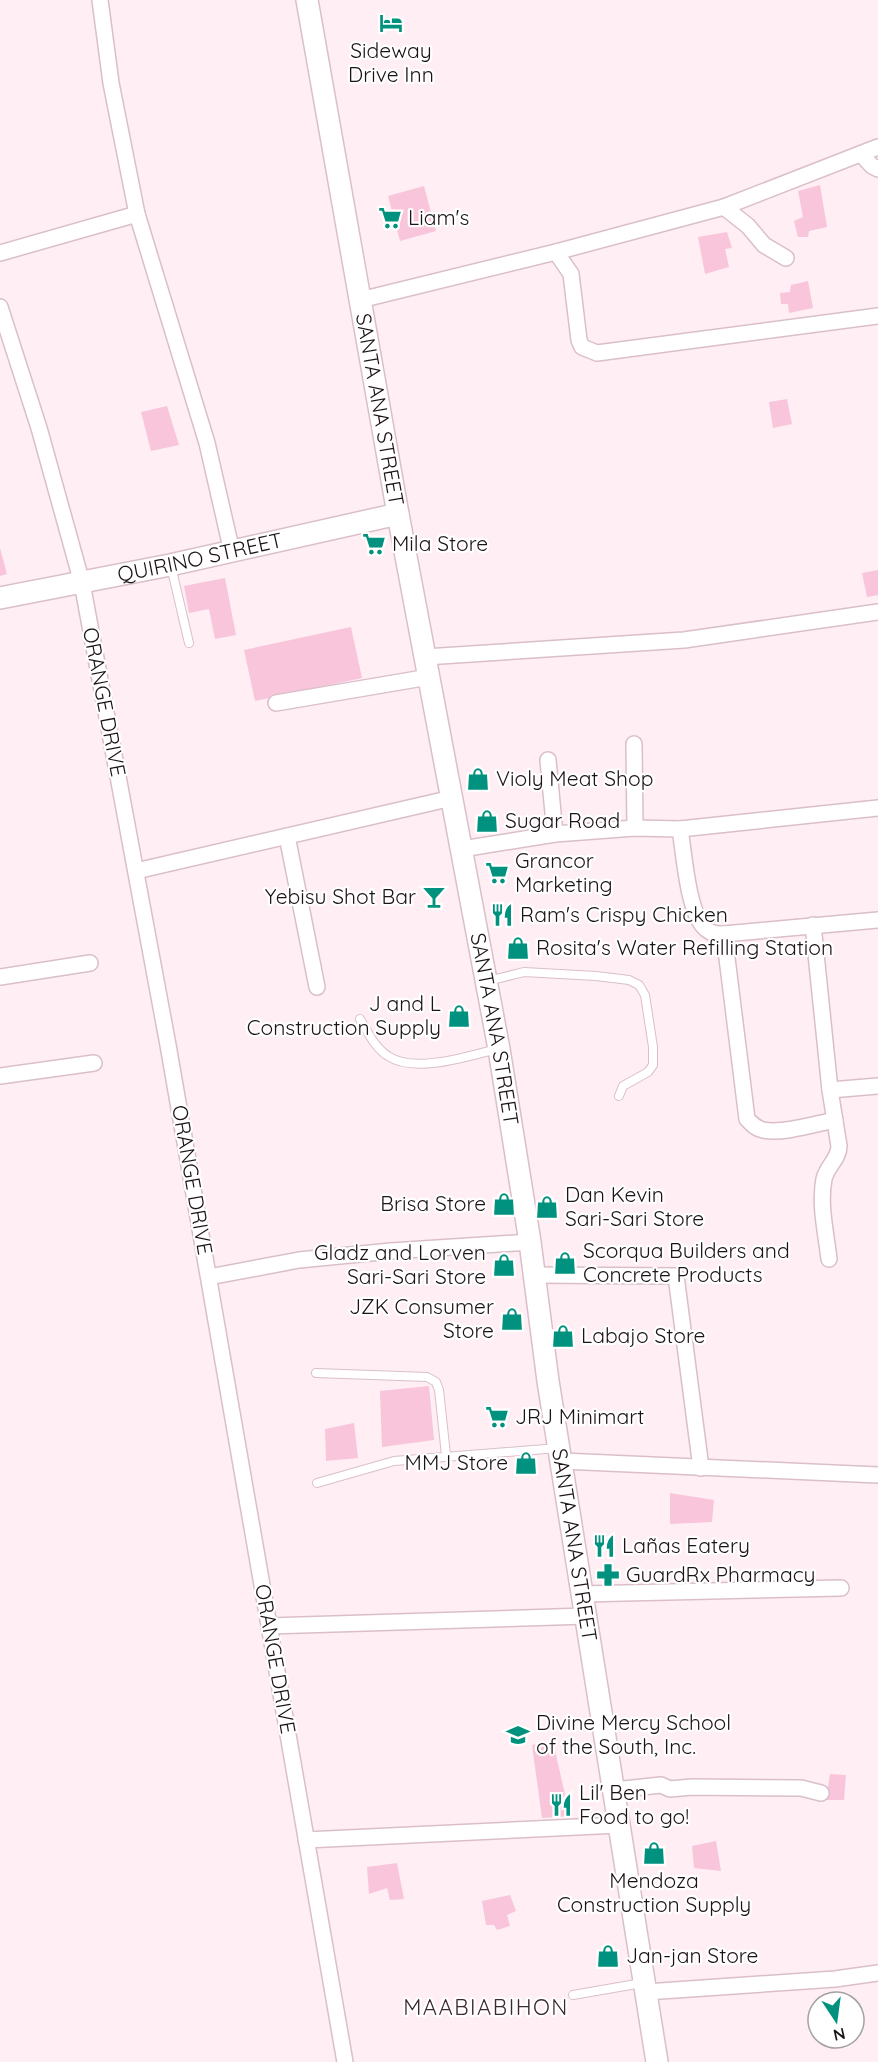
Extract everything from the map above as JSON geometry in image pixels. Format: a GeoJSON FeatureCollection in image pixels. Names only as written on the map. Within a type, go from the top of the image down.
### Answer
{"type":"FeatureCollection","features":[{"type":"Feature","properties":{"kind":"main road","name":"SANTA ANA STREET"},"geometry":{"type":"LineString","coordinates":[[307,0],[398,514],[499,1049],[530,1242],[560,1454],[657,2062]]}},
{"type":"Feature","properties":{"kind":"main road","name":"QUIRINO STREET"},"geometry":{"type":"LineString","coordinates":[[0,598],[232,552],[398,514]]}},
{"type":"Feature","properties":{"kind":"street"},"geometry":{"type":"LineString","coordinates":[[100,0],[111,84],[137,214],[207,443],[232,552]]}},
{"type":"Feature","properties":{"kind":"street"},"geometry":{"type":"LineString","coordinates":[[360,300],[556,252],[724,207],[878,147]]}},
{"type":"Feature","properties":{"kind":"street"},"geometry":{"type":"LineString","coordinates":[[861,154],[878,169]]}},
{"type":"Feature","properties":{"kind":"street"},"geometry":{"type":"LineString","coordinates":[[724,207],[748,226],[764,245],[786,258]]}},
{"type":"Feature","properties":{"kind":"street"},"geometry":{"type":"LineString","coordinates":[[0,253],[137,214]]}},
{"type":"Feature","properties":{"kind":"street"},"geometry":{"type":"LineString","coordinates":[[556,252],[571,274],[579,340],[582,347],[597,353],[878,316]]}},
{"type":"Feature","properties":{"kind":"street","name":"ORANGE DRIVE"},"geometry":{"type":"LineString","coordinates":[[0,307],[39,428],[82,583],[209,1277],[345,2062]]}},
{"type":"Feature","properties":{"kind":"street"},"geometry":{"type":"LineString","coordinates":[[276,703],[427,667],[684,640],[878,612]]}},
{"type":"Feature","properties":{"kind":"street"},"geometry":{"type":"LineString","coordinates":[[634,744],[635,828]]}},
{"type":"Feature","properties":{"kind":"street"},"geometry":{"type":"LineString","coordinates":[[548,760],[555,834]]}},
{"type":"Feature","properties":{"kind":"street"},"geometry":{"type":"LineString","coordinates":[[136,871],[452,798]]}},
{"type":"Feature","properties":{"kind":"street"},"geometry":{"type":"LineString","coordinates":[[462,849],[555,834],[635,828],[680,829],[878,808]]}},
{"type":"Feature","properties":{"kind":"street"},"geometry":{"type":"LineString","coordinates":[[680,829],[693,910],[705,928],[714,934],[878,920]]}},
{"type":"Feature","properties":{"kind":"street"},"geometry":{"type":"LineString","coordinates":[[287,836],[317,987]]}},
{"type":"Feature","properties":{"kind":"street"},"geometry":{"type":"LineString","coordinates":[[813,925],[830,1090],[839,1152],[824,1177],[823,1192],[829,1258]]}},
{"type":"Feature","properties":{"kind":"street"},"geometry":{"type":"LineString","coordinates":[[724,934],[747,1119],[754,1127],[764,1130],[780,1130],[835,1120]]}},
{"type":"Feature","properties":{"kind":"street"},"geometry":{"type":"LineString","coordinates":[[0,977],[90,963]]}},
{"type":"Feature","properties":{"kind":"street"},"geometry":{"type":"LineString","coordinates":[[0,1076],[94,1063]]}},
{"type":"Feature","properties":{"kind":"street"},"geometry":{"type":"LineString","coordinates":[[830,1090],[878,1086]]}},
{"type":"Feature","properties":{"kind":"street"},"geometry":{"type":"LineString","coordinates":[[209,1277],[322,1258],[530,1242]]}},
{"type":"Feature","properties":{"kind":"street"},"geometry":{"type":"LineString","coordinates":[[534,1275],[676,1276],[701,1468]]}},
{"type":"Feature","properties":{"kind":"street"},"geometry":{"type":"LineString","coordinates":[[560,1454],[701,1468],[878,1475]]}},
{"type":"Feature","properties":{"kind":"street"},"geometry":{"type":"LineString","coordinates":[[582,1594],[841,1588]]}},
{"type":"Feature","properties":{"kind":"street"},"geometry":{"type":"LineString","coordinates":[[269,1626],[586,1616]]}},
{"type":"Feature","properties":{"kind":"street"},"geometry":{"type":"LineString","coordinates":[[614,1790],[661,1785],[670,1790],[692,1787],[801,1788],[821,1793]]}},
{"type":"Feature","properties":{"kind":"street"},"geometry":{"type":"LineString","coordinates":[[306,1840],[619,1824]]}},
{"type":"Feature","properties":{"kind":"street"},"geometry":{"type":"LineString","coordinates":[[645,1987],[835,1978],[878,1973]]}},
{"type":"Feature","properties":{"kind":"lane"},"geometry":{"type":"LineString","coordinates":[[170,565],[189,643]]}},
{"type":"Feature","properties":{"kind":"lane"},"geometry":{"type":"LineString","coordinates":[[485,981],[524,972],[596,975],[629,980],[639,985],[645,995],[653,1047],[653,1065],[648,1072],[623,1086],[619,1096]]}},
{"type":"Feature","properties":{"kind":"lane"},"geometry":{"type":"LineString","coordinates":[[360,1019],[375,1045],[389,1057],[407,1062],[431,1063],[499,1049]]}},
{"type":"Feature","properties":{"kind":"lane"},"geometry":{"type":"LineString","coordinates":[[316,1373],[427,1377],[436,1382],[439,1390],[446,1455]]}},
{"type":"Feature","properties":{"kind":"lane"},"geometry":{"type":"LineString","coordinates":[[317,1483],[394,1461],[446,1455],[560,1454]]}},
{"type":"Feature","properties":{"kind":"lane"},"geometry":{"type":"LineString","coordinates":[[573,1995],[645,1987]]}},
{"type":"Feature","properties":{"kind":"building"},"geometry":{"type":"Polygon","coordinates":[[[820,185],[827,227],[809,231],[808,237],[798,237],[794,221],[803,217],[798,191],[820,185]]]}},
{"type":"Feature","properties":{"kind":"building"},"geometry":{"type":"Polygon","coordinates":[[[424,186],[436,231],[400,241],[388,196],[424,186]]]}},
{"type":"Feature","properties":{"kind":"building"},"geometry":{"type":"Polygon","coordinates":[[[727,232],[732,248],[725,249],[729,267],[705,274],[698,237],[727,232]]]}},
{"type":"Feature","properties":{"kind":"building"},"geometry":{"type":"Polygon","coordinates":[[[808,281],[813,308],[789,313],[788,304],[781,304],[780,293],[790,292],[791,285],[808,281]]]}},
{"type":"Feature","properties":{"kind":"building"},"geometry":{"type":"Polygon","coordinates":[[[787,399],[792,424],[773,428],[769,402],[787,399]]]}},
{"type":"Feature","properties":{"kind":"building"},"geometry":{"type":"Polygon","coordinates":[[[167,406],[179,445],[151,451],[141,412],[167,406]]]}},
{"type":"Feature","properties":{"kind":"building"},"geometry":{"type":"Polygon","coordinates":[[[0,548],[7,574],[0,576],[0,548]]]}},
{"type":"Feature","properties":{"kind":"building"},"geometry":{"type":"Polygon","coordinates":[[[878,570],[878,595],[867,597],[862,573],[878,570]]]}},
{"type":"Feature","properties":{"kind":"building"},"geometry":{"type":"Polygon","coordinates":[[[225,578],[236,635],[215,639],[209,609],[189,613],[184,586],[225,578]]]}},
{"type":"Feature","properties":{"kind":"building"},"geometry":{"type":"Polygon","coordinates":[[[351,627],[362,678],[255,701],[244,650],[351,627]]]}},
{"type":"Feature","properties":{"kind":"building"},"geometry":{"type":"Polygon","coordinates":[[[429,1386],[434,1440],[382,1447],[380,1391],[429,1386]]]}},
{"type":"Feature","properties":{"kind":"building"},"geometry":{"type":"Polygon","coordinates":[[[354,1423],[358,1458],[326,1461],[325,1429],[354,1423]]]}},
{"type":"Feature","properties":{"kind":"building"},"geometry":{"type":"Polygon","coordinates":[[[670,1493],[714,1500],[712,1522],[670,1524],[670,1493]]]}},
{"type":"Feature","properties":{"kind":"building"},"geometry":{"type":"Polygon","coordinates":[[[553,1742],[570,1816],[542,1818],[532,1745],[553,1742]]]}},
{"type":"Feature","properties":{"kind":"building"},"geometry":{"type":"Polygon","coordinates":[[[830,1774],[846,1775],[844,1800],[826,1800],[830,1774]]]}},
{"type":"Feature","properties":{"kind":"building"},"geometry":{"type":"Polygon","coordinates":[[[716,1841],[721,1871],[694,1868],[692,1846],[716,1841]]]}},
{"type":"Feature","properties":{"kind":"building"},"geometry":{"type":"Polygon","coordinates":[[[397,1863],[404,1899],[390,1900],[387,1888],[369,1894],[367,1867],[397,1863]]]}},
{"type":"Feature","properties":{"kind":"building"},"geometry":{"type":"Polygon","coordinates":[[[510,1895],[516,1911],[507,1915],[510,1926],[497,1930],[494,1925],[486,1925],[482,1901],[510,1895]]]}},
{"type":"Feature","properties":{"kind":"place","name":"Sideway Drive Inn"},"geometry":{"type":"Point","coordinates":[391,23]}},
{"type":"Feature","properties":{"kind":"place","name":"Liam's"},"geometry":{"type":"Point","coordinates":[390,218]}},
{"type":"Feature","properties":{"kind":"place","name":"Mila Store"},"geometry":{"type":"Point","coordinates":[374,544]}},
{"type":"Feature","properties":{"kind":"place","name":"Violy Meat Shop"},"geometry":{"type":"Point","coordinates":[478,779]}},
{"type":"Feature","properties":{"kind":"place","name":"Sugar Road"},"geometry":{"type":"Point","coordinates":[487,821]}},
{"type":"Feature","properties":{"kind":"place","name":"Grancor Marketing"},"geometry":{"type":"Point","coordinates":[497,873]}},
{"type":"Feature","properties":{"kind":"place","name":"Yebisu Shot Bar"},"geometry":{"type":"Point","coordinates":[434,897]}},
{"type":"Feature","properties":{"kind":"place","name":"Ram's Crispy Chicken"},"geometry":{"type":"Point","coordinates":[502,915]}},
{"type":"Feature","properties":{"kind":"place","name":"Rosita's Water Refilling Station"},"geometry":{"type":"Point","coordinates":[518,948]}},
{"type":"Feature","properties":{"kind":"place","name":"J and L Construction Supply"},"geometry":{"type":"Point","coordinates":[459,1016]}},
{"type":"Feature","properties":{"kind":"place","name":"Brisa Store"},"geometry":{"type":"Point","coordinates":[504,1204]}},
{"type":"Feature","properties":{"kind":"place","name":"Dan Kevin Sari-Sari Store"},"geometry":{"type":"Point","coordinates":[547,1207]}},
{"type":"Feature","properties":{"kind":"place","name":"Scorqua Builders and Concrete Products"},"geometry":{"type":"Point","coordinates":[565,1263]}},
{"type":"Feature","properties":{"kind":"place","name":"Gladz and Lorven Sari-Sari Store"},"geometry":{"type":"Point","coordinates":[504,1265]}},
{"type":"Feature","properties":{"kind":"place","name":"JZK Consumer Store"},"geometry":{"type":"Point","coordinates":[512,1319]}},
{"type":"Feature","properties":{"kind":"place","name":"Labajo Store"},"geometry":{"type":"Point","coordinates":[563,1336]}},
{"type":"Feature","properties":{"kind":"place","name":"JRJ Minimart"},"geometry":{"type":"Point","coordinates":[497,1417]}},
{"type":"Feature","properties":{"kind":"place","name":"MMJ Store"},"geometry":{"type":"Point","coordinates":[526,1463]}},
{"type":"Feature","properties":{"kind":"place","name":"Lañas Eatery"},"geometry":{"type":"Point","coordinates":[604,1546]}},
{"type":"Feature","properties":{"kind":"place","name":"GuardRx Pharmacy"},"geometry":{"type":"Point","coordinates":[608,1575]}},
{"type":"Feature","properties":{"kind":"place","name":"Divine Mercy School of the South, Inc."},"geometry":{"type":"Point","coordinates":[518,1735]}},
{"type":"Feature","properties":{"kind":"place","name":"Lil' Ben Food to go!"},"geometry":{"type":"Point","coordinates":[561,1805]}},
{"type":"Feature","properties":{"kind":"place","name":"Mendoza Construction Supply"},"geometry":{"type":"Point","coordinates":[654,1853]}},
{"type":"Feature","properties":{"kind":"place","name":"Jan-jan Store"},"geometry":{"type":"Point","coordinates":[608,1956]}},
{"type":"Feature","properties":{"kind":"district","name":"MAABIABIHON"},"geometry":{"type":"Point","coordinates":[486,2007]}}]}
